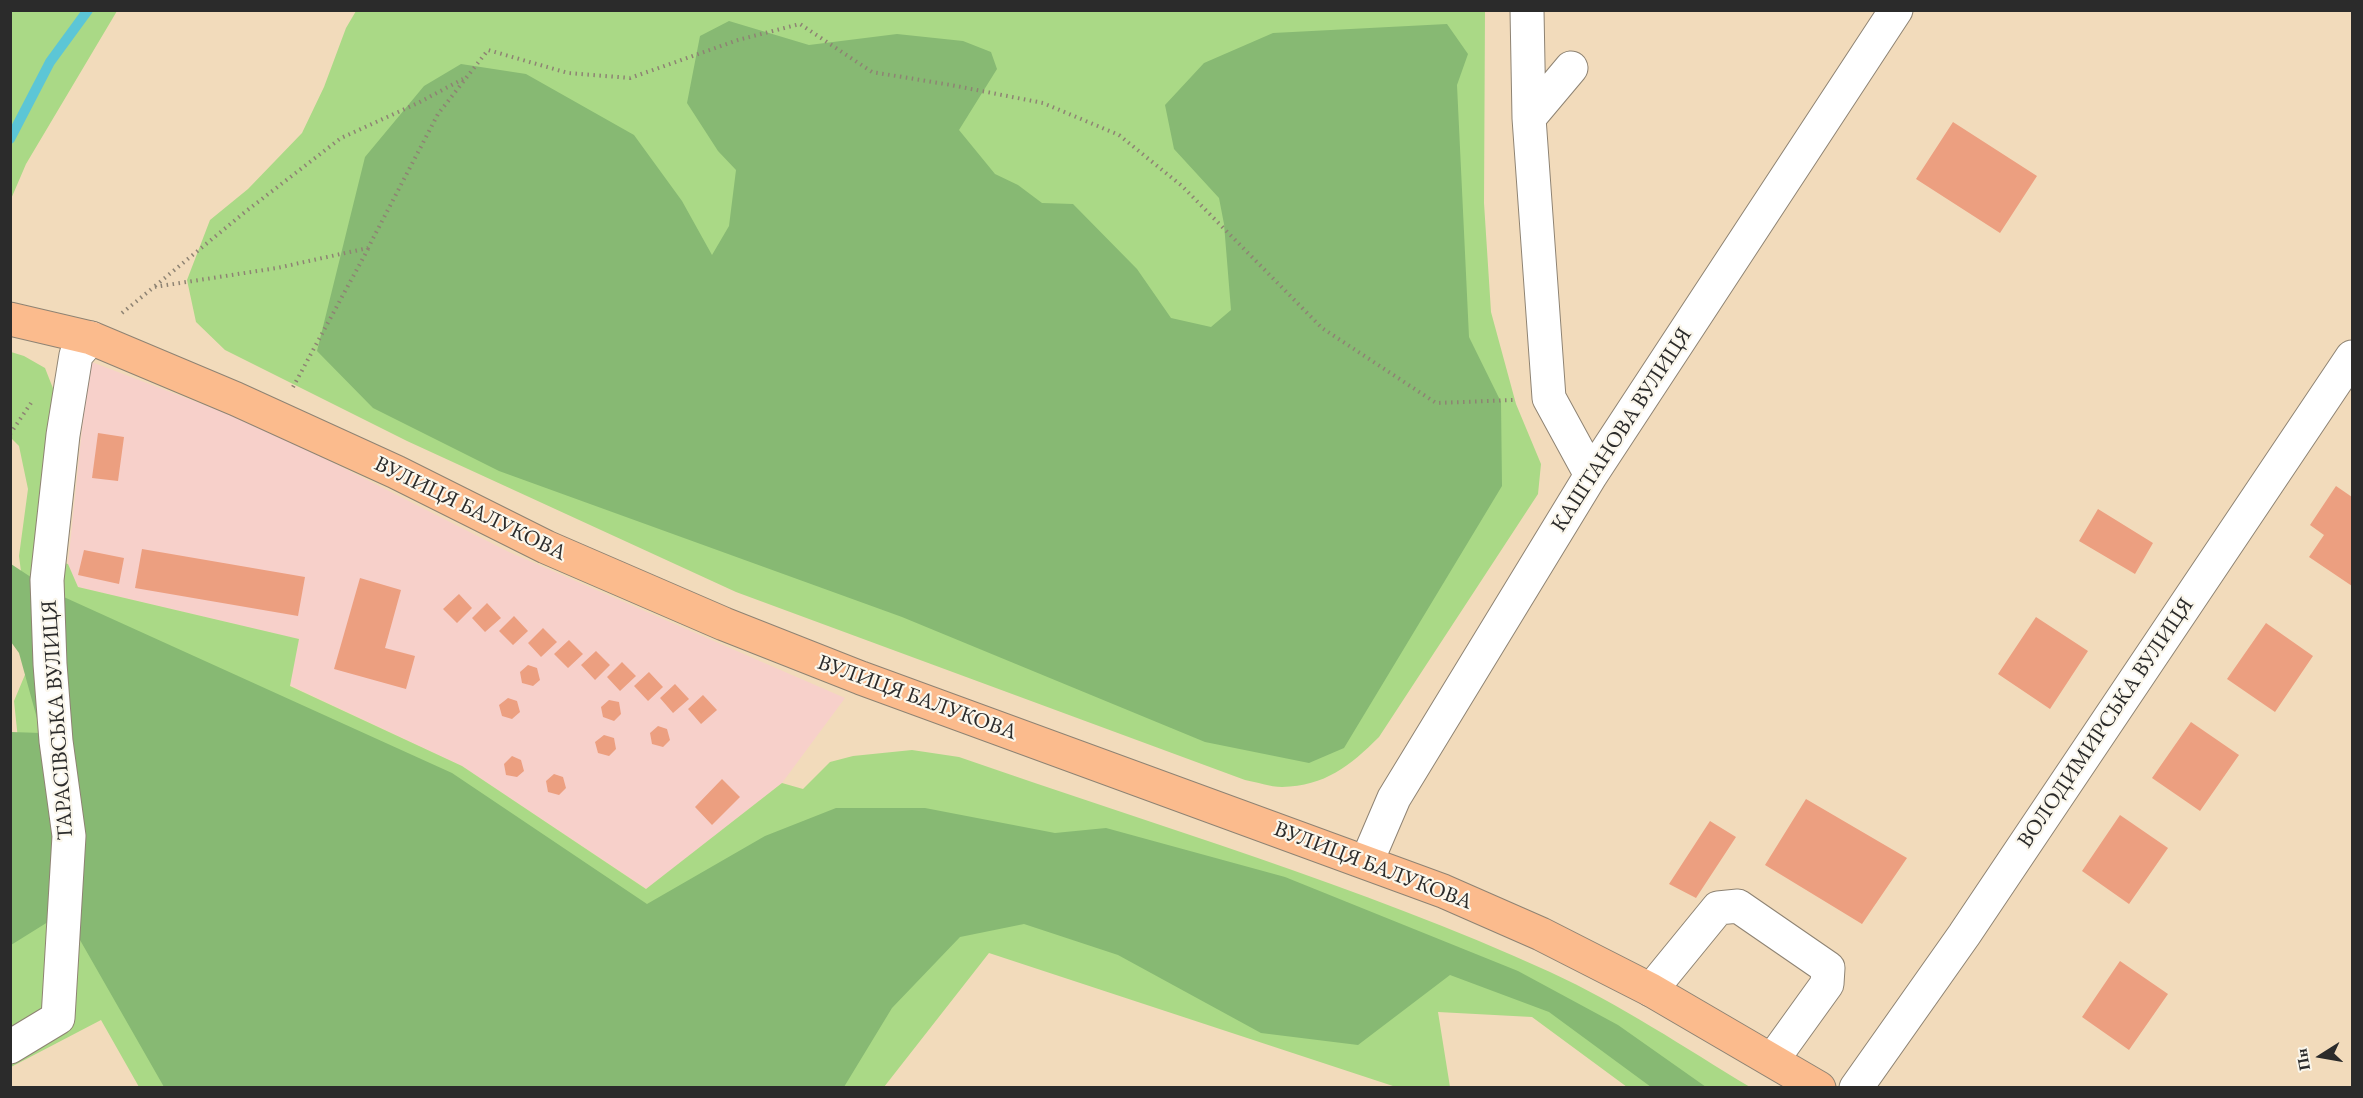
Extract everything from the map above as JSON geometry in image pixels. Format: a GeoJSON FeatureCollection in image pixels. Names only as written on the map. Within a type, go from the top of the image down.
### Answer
{"type":"FeatureCollection","features":[{"type":"Feature","properties":{"kind":"main road","name":"ВУЛИЦЯ БАЛУКОВА"},"geometry":{"type":"LineString","coordinates":[[10,319],[91,338],[277,417],[396,472],[546,547],[724,624],[861,678],[1367,861],[1443,891],[1541,934],[1652,990],[1819,1088]]}},
{"type":"Feature","properties":{"kind":"street"},"geometry":{"type":"LineString","coordinates":[[1527,10],[1529,118],[1549,398],[1591,475]]}},
{"type":"Feature","properties":{"kind":"street","name":"КАШТАНОВА ВУЛИЦЯ"},"geometry":{"type":"LineString","coordinates":[[1367,861],[1394,798],[1591,475],[1896,10]]}},
{"type":"Feature","properties":{"kind":"street"},"geometry":{"type":"LineString","coordinates":[[1529,118],[1571,68]]}},
{"type":"Feature","properties":{"kind":"street","name":"ТАРАСІВСЬКА ВУЛИЦЯ"},"geometry":{"type":"LineString","coordinates":[[10,1047],[58,1018],[69,836],[52,686],[47,580],[63,435],[76,356],[91,338]]}},
{"type":"Feature","properties":{"kind":"street","name":"ВОЛОДИМИРСЬКА ВУЛИЦЯ"},"geometry":{"type":"LineString","coordinates":[[1856,1088],[1964,935],[2352,357]]}},
{"type":"Feature","properties":{"kind":"street"},"geometry":{"type":"LineString","coordinates":[[1652,990],[1718,908],[1738,906],[1828,968],[1827,984],[1773,1059]]}},
{"type":"Feature","properties":{"kind":"path"},"geometry":{"type":"LineString","coordinates":[[277,417],[438,114],[488,50],[568,73],[630,78],[738,40],[800,24],[872,72],[1044,103],[1119,135],[1182,186],[1322,328],[1436,402],[1549,398]]}},
{"type":"Feature","properties":{"kind":"path"},"geometry":{"type":"LineString","coordinates":[[91,338],[244,212],[341,138],[466,78]]}},
{"type":"Feature","properties":{"kind":"path"},"geometry":{"type":"LineString","coordinates":[[154,287],[277,268],[368,248]]}},
{"type":"Feature","properties":{"kind":"shaded area"},"geometry":{"type":"Polygon","coordinates":[[[89,361],[265,428],[509,552],[845,698],[782,783],[647,889],[462,766],[290,685],[298,639],[78,587],[68,564],[89,361]]]}},
{"type":"Feature","properties":{"kind":"green space"},"geometry":{"type":"Polygon","coordinates":[[[11,10],[117,11],[26,164],[11,199],[11,10]]]}},
{"type":"Feature","properties":{"kind":"green space"},"geometry":{"type":"Polygon","coordinates":[[[356,11],[1485,11],[1484,203],[1491,312],[1516,404],[1541,464],[1538,494],[1379,737],[1358,757],[1336,772],[1311,783],[1297,786],[1277,787],[1245,780],[736,592],[407,441],[225,350],[196,322],[187,280],[210,220],[248,189],[302,133],[324,87],[346,28],[356,11]]]}},
{"type":"Feature","properties":{"kind":"green space"},"geometry":{"type":"Polygon","coordinates":[[[729,21],[809,45],[897,34],[963,41],[991,52],[997,69],[959,130],[995,174],[1018,185],[1042,203],[1073,204],[1137,269],[1171,318],[1211,327],[1231,310],[1224,224],[1219,198],[1174,149],[1165,105],[1204,63],[1273,33],[1447,24],[1468,54],[1457,85],[1469,337],[1501,402],[1502,486],[1344,748],[1309,763],[1205,742],[902,617],[499,471],[373,408],[317,351],[365,157],[424,86],[461,64],[526,74],[634,135],[682,201],[712,255],[729,226],[736,170],[718,151],[687,103],[700,36],[729,21]]]}},
{"type":"Feature","properties":{"kind":"green space"},"geometry":{"type":"Polygon","coordinates":[[[11,352],[24,356],[45,368],[56,396],[39,557],[68,564],[78,587],[299,639],[290,686],[462,766],[646,889],[782,783],[803,789],[830,762],[853,756],[912,750],[959,757],[1331,884],[1478,941],[1550,972],[1602,998],[1750,1087],[1627,1087],[1532,1017],[1438,1012],[1450,1087],[1396,1087],[989,953],[884,1087],[139,1087],[101,1020],[11,1067],[10,791],[21,768],[14,701],[32,658],[19,556],[28,489],[19,446],[11,438],[11,352]]]}},
{"type":"Feature","properties":{"kind":"green space"},"geometry":{"type":"Polygon","coordinates":[[[11,564],[55,593],[452,773],[647,904],[765,836],[836,808],[925,808],[1055,833],[1106,828],[1285,877],[1518,971],[1618,1025],[1706,1087],[1651,1087],[1549,1012],[1450,975],[1358,1045],[1261,1033],[1118,955],[1024,924],[960,937],[892,1008],[844,1087],[164,1087],[64,912],[11,945],[11,732],[41,733],[19,653],[11,642],[11,564]]]}},
{"type":"Feature","properties":{"kind":"building"},"geometry":{"type":"Polygon","coordinates":[[[1953,122],[2037,176],[2000,233],[1916,179],[1953,122]]]}},
{"type":"Feature","properties":{"kind":"building"},"geometry":{"type":"Polygon","coordinates":[[[98,433],[124,437],[118,481],[92,478],[98,433]]]}},
{"type":"Feature","properties":{"kind":"building"},"geometry":{"type":"Polygon","coordinates":[[[2336,486],[2352,497],[2352,586],[2309,557],[2324,535],[2310,525],[2336,486]]]}},
{"type":"Feature","properties":{"kind":"building"},"geometry":{"type":"Polygon","coordinates":[[[2098,509],[2153,543],[2135,574],[2079,541],[2098,509]]]}},
{"type":"Feature","properties":{"kind":"building"},"geometry":{"type":"Polygon","coordinates":[[[142,549],[305,577],[298,616],[135,588],[142,549]]]}},
{"type":"Feature","properties":{"kind":"building"},"geometry":{"type":"Polygon","coordinates":[[[84,550],[124,558],[119,584],[78,575],[84,550]]]}},
{"type":"Feature","properties":{"kind":"building"},"geometry":{"type":"Polygon","coordinates":[[[360,578],[401,590],[385,648],[415,656],[406,689],[334,669],[360,578]]]}},
{"type":"Feature","properties":{"kind":"building"},"geometry":{"type":"Polygon","coordinates":[[[459,594],[472,608],[457,623],[443,609],[459,594]]]}},
{"type":"Feature","properties":{"kind":"building"},"geometry":{"type":"Polygon","coordinates":[[[487,603],[501,618],[485,632],[472,618],[487,603]]]}},
{"type":"Feature","properties":{"kind":"building"},"geometry":{"type":"Polygon","coordinates":[[[514,616],[528,631],[513,645],[499,631],[514,616]]]}},
{"type":"Feature","properties":{"kind":"building"},"geometry":{"type":"Polygon","coordinates":[[[2036,617],[2088,651],[2050,709],[1998,674],[2036,617]]]}},
{"type":"Feature","properties":{"kind":"building"},"geometry":{"type":"Polygon","coordinates":[[[2266,623],[2313,656],[2275,712],[2227,679],[2266,623]]]}},
{"type":"Feature","properties":{"kind":"building"},"geometry":{"type":"Polygon","coordinates":[[[543,628],[557,642],[541,657],[528,643],[543,628]]]}},
{"type":"Feature","properties":{"kind":"building"},"geometry":{"type":"Polygon","coordinates":[[[569,640],[583,654],[568,668],[554,654],[569,640]]]}},
{"type":"Feature","properties":{"kind":"building"},"geometry":{"type":"Polygon","coordinates":[[[596,651],[610,665],[595,680],[581,665],[596,651]]]}},
{"type":"Feature","properties":{"kind":"building"},"geometry":{"type":"Polygon","coordinates":[[[622,662],[636,676],[620,691],[607,677],[622,662]]]}},
{"type":"Feature","properties":{"kind":"building"},"geometry":{"type":"Polygon","coordinates":[[[528,665],[537,668],[540,680],[533,686],[522,683],[520,672],[528,665]]]}},
{"type":"Feature","properties":{"kind":"building"},"geometry":{"type":"Polygon","coordinates":[[[649,672],[663,687],[648,701],[634,686],[649,672]]]}},
{"type":"Feature","properties":{"kind":"building"},"geometry":{"type":"Polygon","coordinates":[[[675,684],[689,699],[673,713],[660,698],[675,684]]]}},
{"type":"Feature","properties":{"kind":"building"},"geometry":{"type":"Polygon","coordinates":[[[703,695],[717,710],[701,724],[688,709],[703,695]]]}},
{"type":"Feature","properties":{"kind":"building"},"geometry":{"type":"Polygon","coordinates":[[[508,698],[517,701],[520,712],[512,719],[502,716],[499,705],[508,698]]]}},
{"type":"Feature","properties":{"kind":"building"},"geometry":{"type":"Polygon","coordinates":[[[609,700],[619,702],[621,714],[614,721],[603,717],[601,707],[609,700]]]}},
{"type":"Feature","properties":{"kind":"building"},"geometry":{"type":"Polygon","coordinates":[[[2191,722],[2239,755],[2200,811],[2152,778],[2191,722]]]}},
{"type":"Feature","properties":{"kind":"building"},"geometry":{"type":"Polygon","coordinates":[[[658,726],[667,729],[670,740],[663,747],[652,744],[650,733],[658,726]]]}},
{"type":"Feature","properties":{"kind":"building"},"geometry":{"type":"Polygon","coordinates":[[[604,735],[614,738],[616,749],[609,756],[598,753],[595,742],[604,735]]]}},
{"type":"Feature","properties":{"kind":"building"},"geometry":{"type":"Polygon","coordinates":[[[512,756],[521,760],[524,771],[517,777],[506,775],[504,764],[512,756]]]}},
{"type":"Feature","properties":{"kind":"building"},"geometry":{"type":"Polygon","coordinates":[[[554,774],[563,777],[566,788],[559,795],[548,792],[546,781],[554,774]]]}},
{"type":"Feature","properties":{"kind":"building"},"geometry":{"type":"Polygon","coordinates":[[[722,779],[740,797],[712,825],[695,807],[722,779]]]}},
{"type":"Feature","properties":{"kind":"building"},"geometry":{"type":"Polygon","coordinates":[[[1806,799],[1907,858],[1862,924],[1765,865],[1806,799]]]}},
{"type":"Feature","properties":{"kind":"building"},"geometry":{"type":"Polygon","coordinates":[[[2120,815],[2168,848],[2129,904],[2082,871],[2120,815]]]}},
{"type":"Feature","properties":{"kind":"building"},"geometry":{"type":"Polygon","coordinates":[[[1710,821],[1736,837],[1696,898],[1669,884],[1710,821]]]}},
{"type":"Feature","properties":{"kind":"building"},"geometry":{"type":"Polygon","coordinates":[[[2120,961],[2168,994],[2129,1050],[2082,1017],[2120,961]]]}},
{"type":"Feature","properties":{"kind":"waterway"},"geometry":{"type":"LineString","coordinates":[[10,139],[50,62],[88,10]]}}]}
